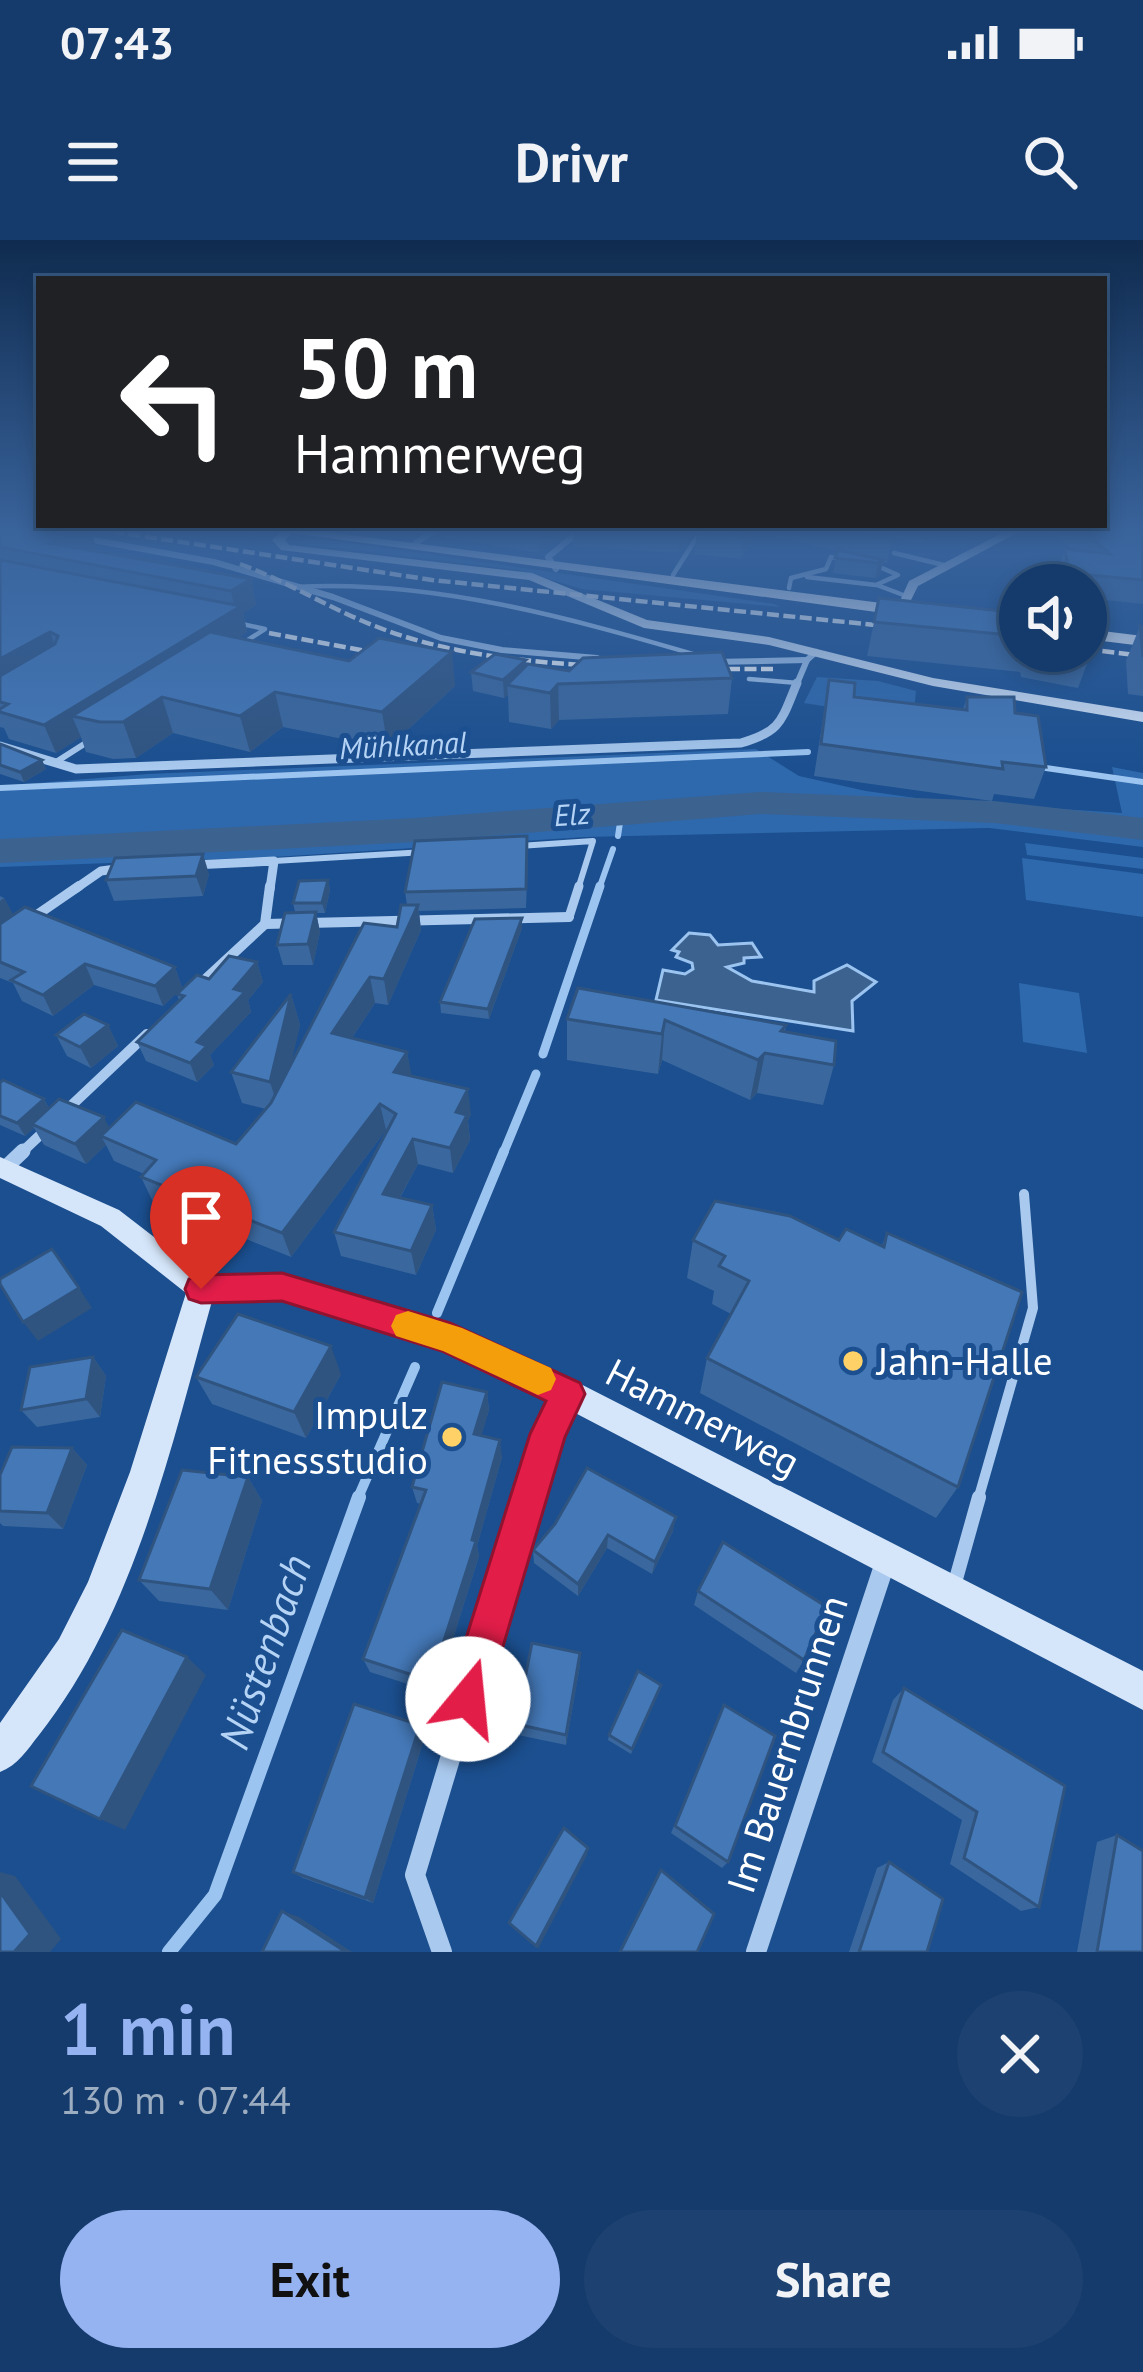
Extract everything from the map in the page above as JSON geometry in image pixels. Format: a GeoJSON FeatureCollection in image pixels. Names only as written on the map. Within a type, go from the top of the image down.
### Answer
{"type":"FeatureCollection","features":[{"type":"Feature","properties":{"kind":"main road"},"geometry":{"type":"LineString","coordinates":[[930,609],[939,611]]}},
{"type":"Feature","properties":{"kind":"main road"},"geometry":{"type":"LineString","coordinates":[[1107,627],[1143,631]]}},
{"type":"Feature","properties":{"kind":"main road"},"geometry":{"type":"LineString","coordinates":[[1107,637],[1143,641]]}},
{"type":"Feature","properties":{"kind":"street"},"geometry":{"type":"LineString","coordinates":[[359,609],[441,638],[502,650],[617,659]]}},
{"type":"Feature","properties":{"kind":"street"},"geometry":{"type":"LineString","coordinates":[[608,609],[644,624],[730,634],[933,682],[1143,717]]}},
{"type":"Feature","properties":{"kind":"street"},"geometry":{"type":"LineString","coordinates":[[676,661],[811,656]]}},
{"type":"Feature","properties":{"kind":"street"},"geometry":{"type":"LineString","coordinates":[[0,746],[76,769],[741,742],[771,734],[811,656]]}},
{"type":"Feature","properties":{"kind":"street"},"geometry":{"type":"LineString","coordinates":[[183,1000],[265,924],[274,861],[187,865]]}},
{"type":"Feature","properties":{"kind":"street"},"geometry":{"type":"LineString","coordinates":[[17,929],[101,871],[144,867]]}},
{"type":"Feature","properties":{"kind":"street"},"geometry":{"type":"LineString","coordinates":[[265,924],[569,917]]}},
{"type":"Feature","properties":{"kind":"street"},"geometry":{"type":"LineString","coordinates":[[0,1753],[30,1721],[90,1616],[133,1505],[201,1289],[110,1219],[2,1168],[151,1030]]}},
{"type":"Feature","properties":{"kind":"street","name":"Hammerweg"},"geometry":{"type":"LineString","coordinates":[[201,1289],[282,1287],[450,1338],[568,1394],[1143,1691]]}},
{"type":"Feature","properties":{"kind":"street"},"geometry":{"type":"LineString","coordinates":[[442,1952],[415,1875],[548,1434],[568,1394]]}},
{"type":"Feature","properties":{"kind":"street","name":"Im Bauernbrunnen"},"geometry":{"type":"LineString","coordinates":[[756,1952],[887,1558]]}},
{"type":"Feature","properties":{"kind":"lane"},"geometry":{"type":"LineString","coordinates":[[489,609],[562,616],[723,662]]}},
{"type":"Feature","properties":{"kind":"lane"},"geometry":{"type":"LineString","coordinates":[[221,620],[265,629],[234,649]]}},
{"type":"Feature","properties":{"kind":"lane"},"geometry":{"type":"LineString","coordinates":[[748,679],[798,683]]}},
{"type":"Feature","properties":{"kind":"lane"},"geometry":{"type":"LineString","coordinates":[[56,763],[108,729]]}},
{"type":"Feature","properties":{"kind":"lane"},"geometry":{"type":"LineString","coordinates":[[502,847],[593,842],[569,917]]}},
{"type":"Feature","properties":{"kind":"lane"},"geometry":{"type":"LineString","coordinates":[[274,861],[434,851]]}},
{"type":"Feature","properties":{"kind":"lane"},"geometry":{"type":"LineString","coordinates":[[952,1591],[1033,1308],[1024,1194]]}},
{"type":"Feature","properties":{"kind":"shaded area"},"geometry":{"type":"Polygon","coordinates":[[[817,677],[878,681],[916,691],[913,720],[804,703],[817,677]]]}},
{"type":"Feature","properties":{"kind":"shaded area"},"geometry":{"type":"Polygon","coordinates":[[[756,749],[799,776],[866,791],[937,801],[1122,813],[1112,767],[1143,773],[1143,847],[989,828],[585,837],[274,857],[0,867],[0,786],[148,774],[756,749]]]}},
{"type":"Feature","properties":{"kind":"shaded area"},"geometry":{"type":"Polygon","coordinates":[[[1025,843],[1143,858],[1143,869],[1027,855],[1025,843]]]}},
{"type":"Feature","properties":{"kind":"shaded area"},"geometry":{"type":"Polygon","coordinates":[[[1022,858],[1143,874],[1143,917],[1026,900],[1022,858]]]}},
{"type":"Feature","properties":{"kind":"shaded area"},"geometry":{"type":"Polygon","coordinates":[[[689,933],[710,935],[718,945],[752,943],[761,957],[744,958],[744,963],[727,967],[752,981],[814,992],[814,981],[847,965],[876,982],[852,1001],[853,1031],[656,1000],[663,970],[685,974],[693,969],[692,963],[676,957],[679,952],[672,950],[689,933]]]}},
{"type":"Feature","properties":{"kind":"shaded area"},"geometry":{"type":"Polygon","coordinates":[[[1019,983],[1079,993],[1087,1053],[1023,1042],[1019,983]]]}},
{"type":"Feature","properties":{"kind":"building"},"geometry":{"type":"Polygon","coordinates":[[[0,609],[236,609],[44,725],[0,712],[8,704],[0,702],[0,676],[55,644],[58,636],[50,632],[0,659],[0,609]]]}},
{"type":"Feature","properties":{"kind":"building"},"geometry":{"type":"Polygon","coordinates":[[[877,609],[981,609],[999,611],[999,634],[874,622],[877,609]]]}},
{"type":"Feature","properties":{"kind":"building"},"geometry":{"type":"Polygon","coordinates":[[[210,632],[349,661],[379,638],[452,652],[382,712],[275,692],[240,716],[162,697],[123,722],[72,716],[210,632]]]}},
{"type":"Feature","properties":{"kind":"building"},"geometry":{"type":"Polygon","coordinates":[[[722,652],[732,678],[558,684],[550,693],[507,685],[528,664],[569,671],[583,658],[722,652]]]}},
{"type":"Feature","properties":{"kind":"building"},"geometry":{"type":"Polygon","coordinates":[[[495,654],[526,660],[503,680],[471,672],[495,654]]]}},
{"type":"Feature","properties":{"kind":"building"},"geometry":{"type":"Polygon","coordinates":[[[829,680],[855,683],[854,697],[967,710],[967,697],[1014,697],[1015,713],[1038,716],[1046,767],[1002,762],[1003,769],[821,744],[829,680]]]}},
{"type":"Feature","properties":{"kind":"building"},"geometry":{"type":"Polygon","coordinates":[[[0,744],[42,760],[20,772],[0,765],[0,744]]]}},
{"type":"Feature","properties":{"kind":"building"},"geometry":{"type":"Polygon","coordinates":[[[527,836],[526,889],[405,892],[415,841],[527,836]]]}},
{"type":"Feature","properties":{"kind":"building"},"geometry":{"type":"Polygon","coordinates":[[[203,854],[196,876],[106,880],[115,858],[203,854]]]}},
{"type":"Feature","properties":{"kind":"building"},"geometry":{"type":"Polygon","coordinates":[[[328,880],[322,903],[293,903],[299,881],[328,880]]]}},
{"type":"Feature","properties":{"kind":"building"},"geometry":{"type":"Polygon","coordinates":[[[401,905],[418,905],[384,979],[370,977],[332,1033],[407,1052],[394,1072],[468,1089],[456,1112],[467,1115],[450,1148],[413,1139],[383,1194],[432,1205],[411,1251],[334,1232],[396,1114],[380,1104],[282,1233],[141,1177],[156,1160],[101,1136],[136,1102],[236,1144],[271,1103],[364,923],[397,927],[401,905]]]}},
{"type":"Feature","properties":{"kind":"building"},"geometry":{"type":"Polygon","coordinates":[[[25,907],[175,967],[155,986],[85,964],[43,995],[11,980],[24,972],[0,962],[0,924],[25,907]]]}},
{"type":"Feature","properties":{"kind":"building"},"geometry":{"type":"Polygon","coordinates":[[[316,912],[308,944],[277,945],[285,913],[316,912]]]}},
{"type":"Feature","properties":{"kind":"building"},"geometry":{"type":"Polygon","coordinates":[[[522,918],[488,1009],[440,1002],[475,919],[522,918]]]}},
{"type":"Feature","properties":{"kind":"building"},"geometry":{"type":"Polygon","coordinates":[[[229,956],[257,962],[234,989],[245,992],[197,1042],[207,1046],[190,1063],[137,1042],[184,996],[177,994],[197,975],[209,979],[229,956]]]}},
{"type":"Feature","properties":{"kind":"building"},"geometry":{"type":"Polygon","coordinates":[[[578,988],[786,1025],[781,1031],[836,1041],[834,1065],[765,1053],[758,1060],[665,1020],[662,1034],[567,1019],[578,988]]]}},
{"type":"Feature","properties":{"kind":"building"},"geometry":{"type":"Polygon","coordinates":[[[291,994],[270,1082],[231,1072],[291,994]]]}},
{"type":"Feature","properties":{"kind":"building"},"geometry":{"type":"Polygon","coordinates":[[[84,1014],[108,1025],[80,1047],[56,1035],[84,1014]]]}},
{"type":"Feature","properties":{"kind":"building"},"geometry":{"type":"Polygon","coordinates":[[[3,1080],[44,1099],[17,1123],[0,1116],[3,1080]]]}},
{"type":"Feature","properties":{"kind":"building"},"geometry":{"type":"Polygon","coordinates":[[[59,1099],[104,1117],[75,1144],[32,1124],[59,1099]]]}},
{"type":"Feature","properties":{"kind":"building","name":"Jahn-Halle"},"geometry":{"type":"Polygon","coordinates":[[[715,1201],[790,1216],[839,1240],[846,1229],[884,1247],[887,1233],[1022,1292],[958,1487],[707,1358],[749,1281],[719,1266],[725,1256],[693,1240],[715,1201]]]}},
{"type":"Feature","properties":{"kind":"building"},"geometry":{"type":"Polygon","coordinates":[[[52,1249],[79,1288],[23,1322],[0,1279],[52,1249]]]}},
{"type":"Feature","properties":{"kind":"building"},"geometry":{"type":"Polygon","coordinates":[[[238,1314],[331,1346],[294,1412],[196,1377],[238,1314]]]}},
{"type":"Feature","properties":{"kind":"building"},"geometry":{"type":"Polygon","coordinates":[[[93,1357],[86,1399],[21,1410],[30,1367],[93,1357]]]}},
{"type":"Feature","properties":{"kind":"building"},"geometry":{"type":"Polygon","coordinates":[[[442,1382],[487,1392],[474,1434],[500,1440],[472,1540],[476,1541],[431,1681],[363,1659],[426,1490],[412,1487],[442,1382]]]}},
{"type":"Feature","properties":{"kind":"building"},"geometry":{"type":"Polygon","coordinates":[[[12,1447],[72,1448],[47,1513],[0,1511],[0,1475],[12,1447]]]}},
{"type":"Feature","properties":{"kind":"building"},"geometry":{"type":"Polygon","coordinates":[[[587,1468],[676,1517],[655,1562],[608,1535],[578,1584],[533,1550],[555,1524],[587,1468]]]}},
{"type":"Feature","properties":{"kind":"building"},"geometry":{"type":"Polygon","coordinates":[[[182,1470],[248,1477],[210,1589],[139,1580],[182,1470]]]}},
{"type":"Feature","properties":{"kind":"building"},"geometry":{"type":"Polygon","coordinates":[[[723,1542],[827,1607],[804,1660],[698,1591],[723,1542]]]}},
{"type":"Feature","properties":{"kind":"building"},"geometry":{"type":"Polygon","coordinates":[[[122,1630],[187,1657],[100,1819],[31,1786],[122,1630]]]}},
{"type":"Feature","properties":{"kind":"building"},"geometry":{"type":"Polygon","coordinates":[[[532,1643],[580,1653],[566,1735],[516,1724],[532,1643]]]}},
{"type":"Feature","properties":{"kind":"building"},"geometry":{"type":"Polygon","coordinates":[[[638,1671],[661,1685],[632,1749],[609,1735],[638,1671]]]}},
{"type":"Feature","properties":{"kind":"building"},"geometry":{"type":"Polygon","coordinates":[[[904,1688],[1065,1786],[1039,1907],[964,1858],[977,1812],[883,1752],[904,1688]]]}},
{"type":"Feature","properties":{"kind":"building"},"geometry":{"type":"Polygon","coordinates":[[[354,1704],[420,1725],[365,1898],[293,1872],[354,1704]]]}},
{"type":"Feature","properties":{"kind":"building"},"geometry":{"type":"Polygon","coordinates":[[[724,1705],[775,1736],[728,1862],[675,1826],[724,1705]]]}},
{"type":"Feature","properties":{"kind":"building"},"geometry":{"type":"Polygon","coordinates":[[[564,1828],[588,1848],[536,1946],[509,1923],[564,1828]]]}},
{"type":"Feature","properties":{"kind":"building"},"geometry":{"type":"Polygon","coordinates":[[[1117,1835],[1143,1851],[1143,1952],[1097,1952],[1117,1835]]]}},
{"type":"Feature","properties":{"kind":"building"},"geometry":{"type":"Polygon","coordinates":[[[889,1862],[943,1899],[927,1952],[859,1952],[889,1862]]]}},
{"type":"Feature","properties":{"kind":"building"},"geometry":{"type":"Polygon","coordinates":[[[661,1870],[714,1914],[697,1952],[620,1952],[661,1870]]]}},
{"type":"Feature","properties":{"kind":"building"},"geometry":{"type":"Polygon","coordinates":[[[0,1892],[30,1934],[14,1952],[0,1952],[0,1892]]]}},
{"type":"Feature","properties":{"kind":"building"},"geometry":{"type":"Polygon","coordinates":[[[282,1911],[346,1952],[262,1952],[282,1911]]]}},
{"type":"Feature","properties":{"kind":"waterway","name":"Mühlkanal"},"geometry":{"type":"LineString","coordinates":[[0,788],[808,752]]}},
{"type":"Feature","properties":{"kind":"waterway","name":"Mühlkanal"},"geometry":{"type":"LineString","coordinates":[[1039,767],[1143,782]]}},
{"type":"Feature","properties":{"kind":"waterway","name":"Elz"},"geometry":{"type":"LineString","coordinates":[[0,851],[415,830],[760,803],[994,812],[1143,829]]}},
{"type":"Feature","properties":{"kind":"waterway","name":"Nüstenbach"},"geometry":{"type":"LineString","coordinates":[[618,836],[621,816]]}},
{"type":"Feature","properties":{"kind":"waterway","name":"Nüstenbach"},"geometry":{"type":"LineString","coordinates":[[599,889],[613,849]]}},
{"type":"Feature","properties":{"kind":"waterway","name":"Nüstenbach"},"geometry":{"type":"LineString","coordinates":[[543,1054],[600,886]]}},
{"type":"Feature","properties":{"kind":"waterway","name":"Nüstenbach"},"geometry":{"type":"LineString","coordinates":[[503,1154],[536,1074]]}},
{"type":"Feature","properties":{"kind":"waterway","name":"Nüstenbach"},"geometry":{"type":"LineString","coordinates":[[437,1313],[504,1151]]}},
{"type":"Feature","properties":{"kind":"waterway","name":"Nüstenbach"},"geometry":{"type":"LineString","coordinates":[[357,1500],[415,1367]]}},
{"type":"Feature","properties":{"kind":"waterway","name":"Nüstenbach"},"geometry":{"type":"LineString","coordinates":[[169,1952],[215,1895],[359,1497]]}},
{"type":"Feature","properties":{"kind":"railway"},"geometry":{"type":"LineString","coordinates":[[337,609],[403,636],[462,651],[611,667]]}},
{"type":"Feature","properties":{"kind":"railway"},"geometry":{"type":"LineString","coordinates":[[717,609],[905,628]]}},
{"type":"Feature","properties":{"kind":"railway"},"geometry":{"type":"LineString","coordinates":[[269,633],[393,656]]}},
{"type":"Feature","properties":{"kind":"railway"},"geometry":{"type":"LineString","coordinates":[[1107,652],[1143,656]]}},
{"type":"Feature","properties":{"kind":"railway"},"geometry":{"type":"LineString","coordinates":[[695,669],[775,669]]}},
{"type":"Feature","properties":{"kind":"slow traffic"},"geometry":{"type":"LineString","coordinates":[[408,1326],[450,1338],[538,1379]]}},
{"type":"Feature","properties":{"kind":"place","name":"Jahn-Halle"},"geometry":{"type":"Point","coordinates":[853,1361]}},
{"type":"Feature","properties":{"kind":"place","name":"Impulz Fitnessstudio"},"geometry":{"type":"Point","coordinates":[452,1437]}},
{"type":"Feature","properties":{"kind":"route"},"geometry":{"type":"LineString","coordinates":[[201,1289],[282,1287],[450,1338],[568,1394],[548,1434],[468,1699]]}}]}
